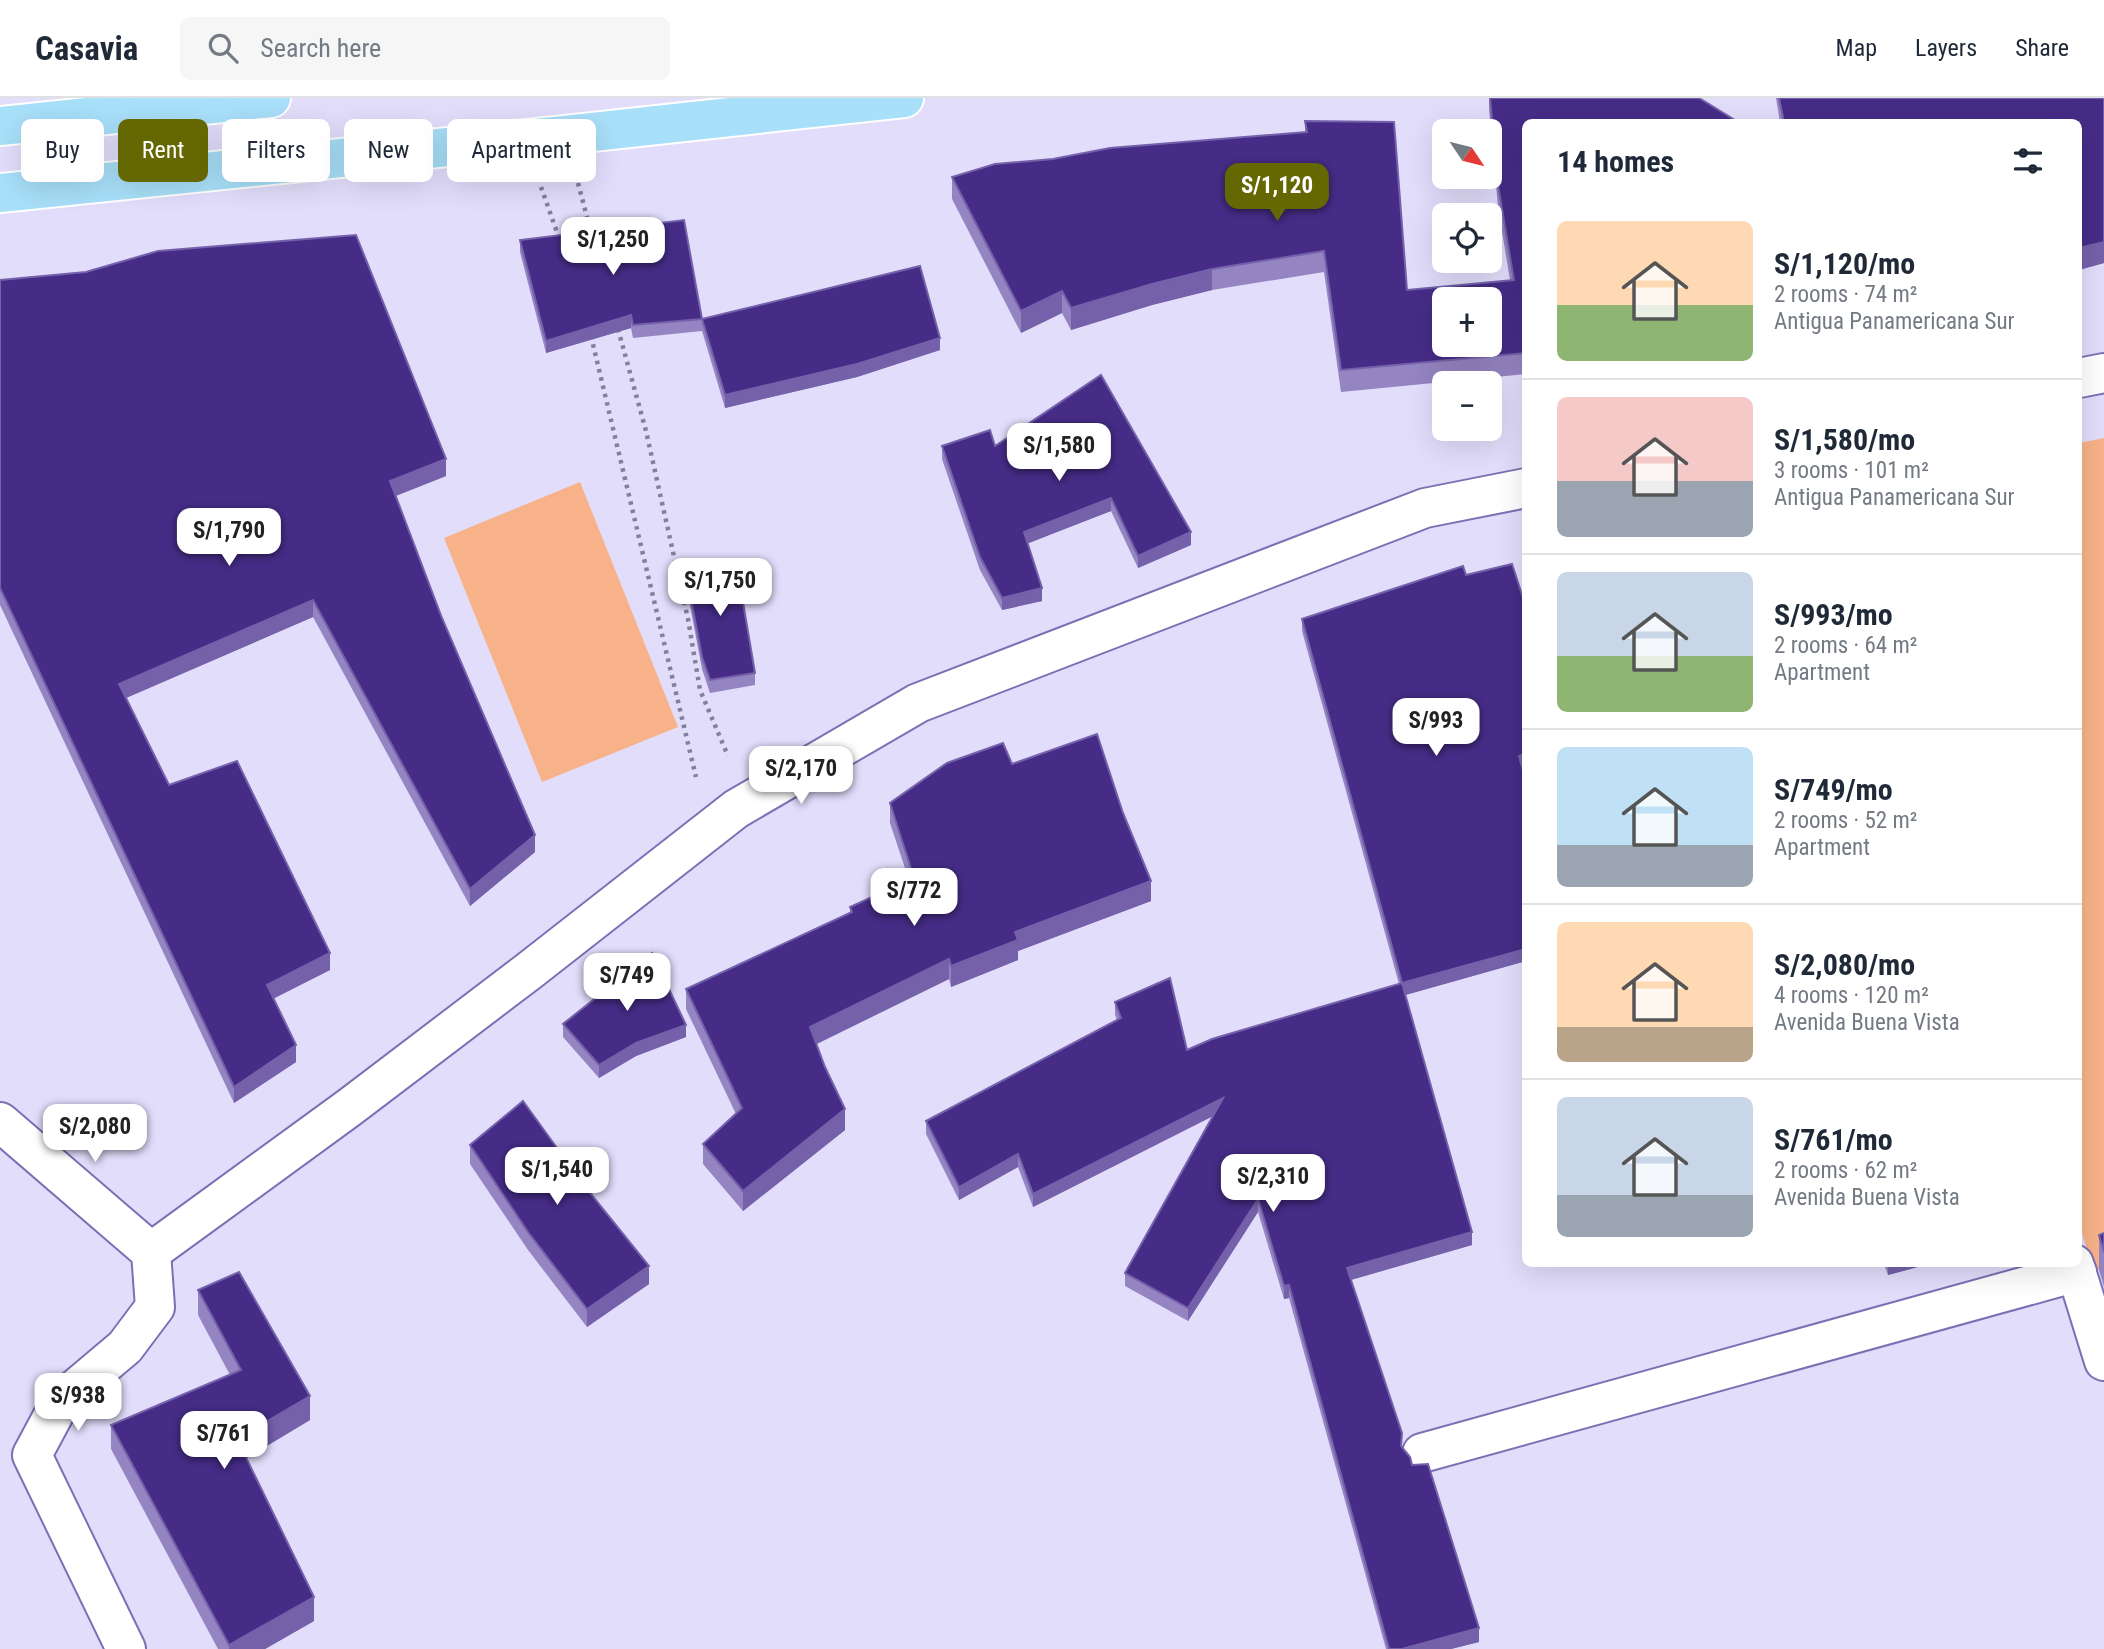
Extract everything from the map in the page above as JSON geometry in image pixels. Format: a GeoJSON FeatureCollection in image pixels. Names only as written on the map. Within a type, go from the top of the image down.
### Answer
{"type":"FeatureCollection","features":[{"type":"Feature","properties":{"kind":"main road"},"geometry":{"type":"LineString","coordinates":[[0,126],[213,101],[271,98]]}},
{"type":"Feature","properties":{"kind":"main road"},"geometry":{"type":"LineString","coordinates":[[596,132],[904,98]]}},
{"type":"Feature","properties":{"kind":"main road"},"geometry":{"type":"LineString","coordinates":[[0,193],[447,147]]}},
{"type":"Feature","properties":{"kind":"street"},"geometry":{"type":"LineString","coordinates":[[2082,377],[2104,373]]}},
{"type":"Feature","properties":{"kind":"street"},"geometry":{"type":"LineString","coordinates":[[151,1252],[350,1107],[748,802],[918,703],[1425,508],[1522,489]]}},
{"type":"Feature","properties":{"kind":"street"},"geometry":{"type":"LineString","coordinates":[[0,1122],[151,1252],[156,1307],[125,1347],[61,1401],[16,1457],[126,1649]]}},
{"type":"Feature","properties":{"kind":"street"},"geometry":{"type":"LineString","coordinates":[[1422,1453],[2075,1268],[2104,1361]]}},
{"type":"Feature","properties":{"kind":"path"},"geometry":{"type":"LineString","coordinates":[[539,182],[561,242]]}},
{"type":"Feature","properties":{"kind":"path"},"geometry":{"type":"LineString","coordinates":[[578,182],[594,243]]}},
{"type":"Feature","properties":{"kind":"path"},"geometry":{"type":"LineString","coordinates":[[617,324],[652,458],[688,619],[700,690],[748,802]]}},
{"type":"Feature","properties":{"kind":"path"},"geometry":{"type":"LineString","coordinates":[[590,333],[709,831]]}},
{"type":"Feature","properties":{"kind":"shaded area"},"geometry":{"type":"Polygon","coordinates":[[[2104,438],[2104,1268],[2093,1272],[2082,1233],[2082,442],[2104,438]]]}},
{"type":"Feature","properties":{"kind":"shaded area"},"geometry":{"type":"Polygon","coordinates":[[[580,482],[678,727],[542,782],[444,538],[580,482]]]}},
{"type":"Feature","properties":{"kind":"building"},"geometry":{"type":"Polygon","coordinates":[[[1490,98],[1699,98],[1733,119],[1522,119],[1522,353],[1502,355],[1502,287],[1439,287],[1514,280],[1499,189],[1502,189],[1502,119],[1492,119],[1490,98]]]}},
{"type":"Feature","properties":{"kind":"building"},"geometry":{"type":"Polygon","coordinates":[[[1779,98],[2104,98],[2104,242],[2082,247],[2082,119],[1783,119],[1779,98]]]}},
{"type":"Feature","properties":{"kind":"building"},"geometry":{"type":"Polygon","coordinates":[[[1305,121],[1394,122],[1407,290],[1432,288],[1432,357],[1482,357],[1341,370],[1324,251],[1212,269],[1071,308],[1062,291],[1021,311],[952,177],[995,164],[1053,159],[1110,148],[1307,132],[1305,121]]]}},
{"type":"Feature","properties":{"kind":"building"},"geometry":{"type":"Polygon","coordinates":[[[684,220],[702,319],[633,325],[631,315],[546,341],[520,240],[684,220]]]}},
{"type":"Feature","properties":{"kind":"building"},"geometry":{"type":"Polygon","coordinates":[[[356,235],[446,459],[390,481],[442,618],[535,835],[470,889],[313,600],[119,684],[169,785],[237,761],[330,953],[267,985],[296,1045],[234,1087],[0,588],[0,280],[86,272],[158,251],[356,235]]]}},
{"type":"Feature","properties":{"kind":"building"},"geometry":{"type":"Polygon","coordinates":[[[920,266],[940,338],[857,364],[725,395],[702,319],[920,266]]]}},
{"type":"Feature","properties":{"kind":"building"},"geometry":{"type":"Polygon","coordinates":[[[1101,375],[1191,532],[1138,556],[1111,498],[1024,532],[1042,588],[1002,598],[980,557],[942,446],[990,430],[995,446],[1101,375]]]}},
{"type":"Feature","properties":{"kind":"building"},"geometry":{"type":"Polygon","coordinates":[[[736,561],[755,673],[710,680],[702,657],[684,562],[736,561]]]}},
{"type":"Feature","properties":{"kind":"building"},"geometry":{"type":"Polygon","coordinates":[[[1512,564],[1522,595],[1522,755],[1519,756],[1522,767],[1522,950],[1402,983],[1302,619],[1463,566],[1466,575],[1512,564]]]}},
{"type":"Feature","properties":{"kind":"building"},"geometry":{"type":"Polygon","coordinates":[[[1097,734],[1123,813],[1151,881],[1015,932],[1018,940],[951,966],[949,959],[810,1027],[845,1109],[743,1191],[703,1144],[742,1108],[686,989],[852,912],[850,907],[914,878],[890,803],[947,763],[1003,743],[1012,764],[1097,734]]]}},
{"type":"Feature","properties":{"kind":"building"},"geometry":{"type":"Polygon","coordinates":[[[652,953],[686,1025],[636,1043],[599,1065],[563,1024],[652,953]]]}},
{"type":"Feature","properties":{"kind":"building"},"geometry":{"type":"Polygon","coordinates":[[[1170,978],[1187,1050],[1212,1039],[1402,983],[1472,1232],[1347,1268],[1402,1433],[1401,1446],[1410,1457],[1412,1465],[1428,1464],[1479,1628],[1402,1649],[1389,1649],[1289,1285],[1284,1286],[1258,1199],[1188,1308],[1125,1273],[1223,1098],[1033,1194],[1018,1154],[959,1187],[926,1121],[1121,1018],[1115,1002],[1170,978]]]}},
{"type":"Feature","properties":{"kind":"building"},"geometry":{"type":"Polygon","coordinates":[[[523,1101],[586,1188],[649,1266],[587,1309],[528,1232],[470,1145],[523,1101]]]}},
{"type":"Feature","properties":{"kind":"building"},"geometry":{"type":"Polygon","coordinates":[[[2104,1233],[2104,1252],[2099,1235],[2104,1233]]]}},
{"type":"Feature","properties":{"kind":"building"},"geometry":{"type":"Polygon","coordinates":[[[239,1272],[310,1396],[237,1439],[314,1597],[229,1645],[111,1425],[241,1370],[198,1290],[239,1272]]]}}]}
